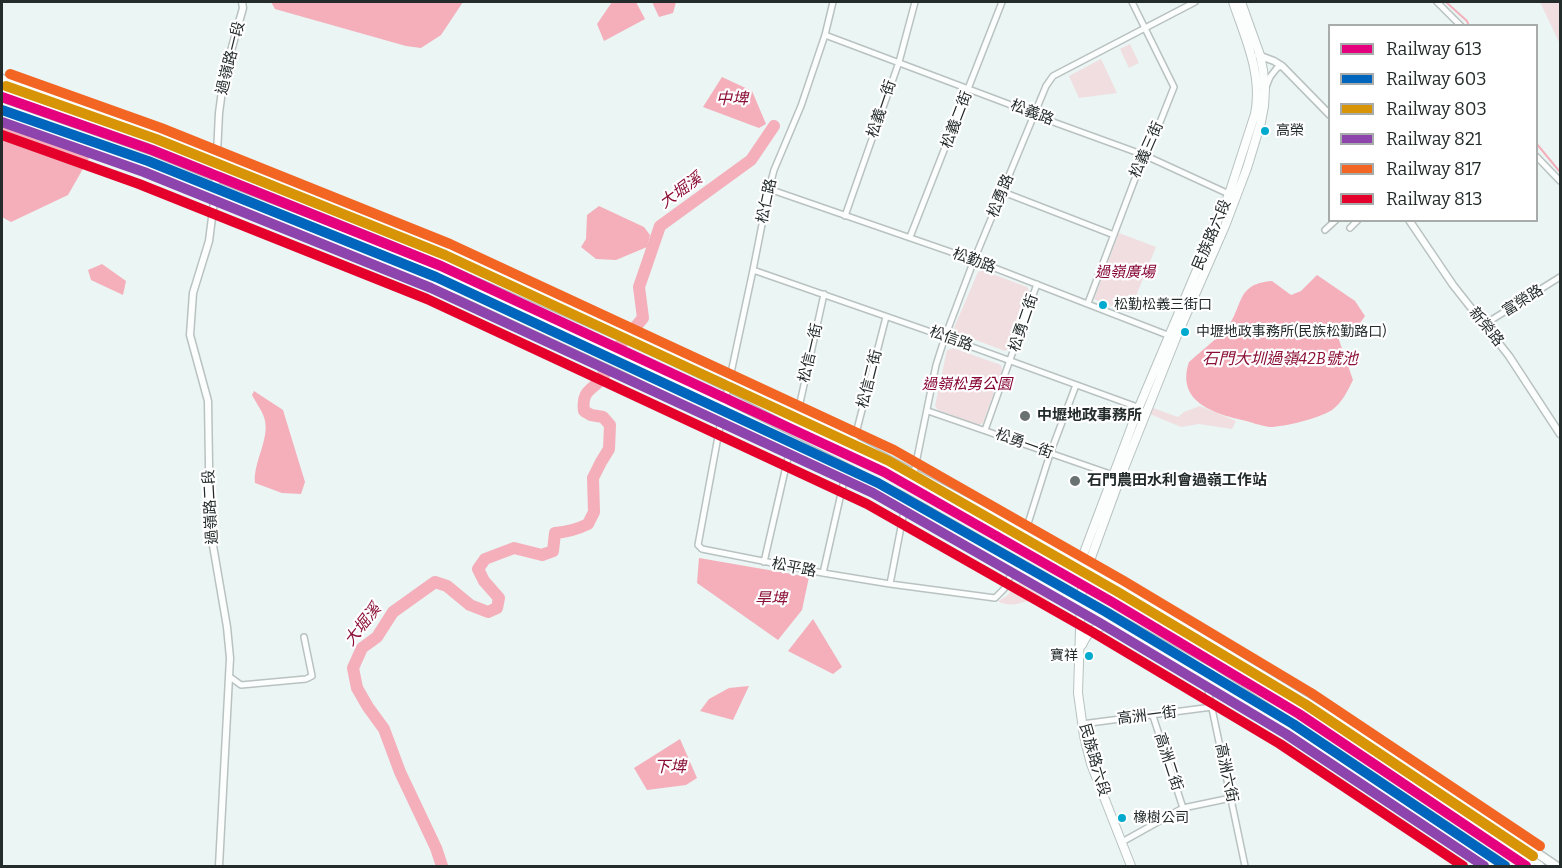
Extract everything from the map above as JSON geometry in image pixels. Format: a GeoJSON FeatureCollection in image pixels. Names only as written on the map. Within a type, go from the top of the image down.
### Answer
{"type":"FeatureCollection","features":[{"type":"Feature","properties":{"kind":"main road"},"geometry":{"type":"LineString","coordinates":[[1233,2],[1256,55]]}},
{"type":"Feature","properties":{"kind":"main road"},"geometry":{"type":"LineString","coordinates":[[1241,2],[1256,55]]}},
{"type":"Feature","properties":{"kind":"main road","name":"民族路六段"},"geometry":{"type":"LineString","coordinates":[[1131,867],[1091,764],[1082,724],[1078,693],[1083,570],[1139,407],[1173,337],[1232,196],[1261,90],[1256,72],[1256,55]]}},
{"type":"Feature","properties":{"kind":"main road"},"geometry":{"type":"LineString","coordinates":[[2,79],[216,160],[798,412],[855,441],[1025,533],[1375,754],[1540,867]]}},
{"type":"Feature","properties":{"kind":"main road"},"geometry":{"type":"LineString","coordinates":[[2,88],[152,140],[267,174],[499,273],[729,382],[906,479],[1083,570],[1406,763],[1556,867]]}},
{"type":"Feature","properties":{"kind":"main road"},"geometry":{"type":"LineString","coordinates":[[2,107],[148,159],[357,250],[462,292],[723,411],[790,449],[905,507],[1014,568],[1214,674],[1505,867]]}},
{"type":"Feature","properties":{"kind":"main road"},"geometry":{"type":"LineString","coordinates":[[2,115],[326,229],[501,301],[903,497],[1082,603],[1111,625],[1206,679],[1491,867]]}},
{"type":"Feature","properties":{"kind":"main road"},"geometry":{"type":"LineString","coordinates":[[326,229],[357,250]]}},
{"type":"Feature","properties":{"kind":"main road"},"geometry":{"type":"LineString","coordinates":[[463,266],[499,273]]}},
{"type":"Feature","properties":{"kind":"main road"},"geometry":{"type":"LineString","coordinates":[[462,292],[501,301]]}},
{"type":"Feature","properties":{"kind":"main road","name":"民族路六段"},"geometry":{"type":"LineString","coordinates":[[1117,476],[1148,410],[1173,337]]}},
{"type":"Feature","properties":{"kind":"main road"},"geometry":{"type":"LineString","coordinates":[[1080,649],[1090,632],[1101,626],[1111,625]]}},
{"type":"Feature","properties":{"kind":"main road"},"geometry":{"type":"LineString","coordinates":[[1375,754],[1406,763]]}},
{"type":"Feature","properties":{"kind":"main road"},"geometry":{"type":"LineString","coordinates":[[1363,781],[1401,796]]}},
{"type":"Feature","properties":{"kind":"street","name":"過嶺路一段"},"geometry":{"type":"LineString","coordinates":[[216,190],[219,113],[224,76],[243,8],[242,2]]}},
{"type":"Feature","properties":{"kind":"street","name":"松仁路"},"geometry":{"type":"LineString","coordinates":[[723,411],[774,170],[801,106],[825,35],[833,2]]}},
{"type":"Feature","properties":{"kind":"street","name":"松義一街"},"geometry":{"type":"LineString","coordinates":[[845,216],[898,62],[915,2]]}},
{"type":"Feature","properties":{"kind":"street","name":"松義二街"},"geometry":{"type":"LineString","coordinates":[[910,237],[1002,2]]}},
{"type":"Feature","properties":{"kind":"street","name":"松義三街"},"geometry":{"type":"LineString","coordinates":[[1088,303],[1143,155],[1149,150],[1174,87],[1132,2]]}},
{"type":"Feature","properties":{"kind":"street","name":"松勇路"},"geometry":{"type":"LineString","coordinates":[[914,473],[936,364],[975,260],[1046,86],[1053,76],[1144,28],[1183,4],[1195,2]]}},
{"type":"Feature","properties":{"kind":"street"},"geometry":{"type":"LineString","coordinates":[[1437,2],[1459,24]]}},
{"type":"Feature","properties":{"kind":"street","name":"松義路"},"geometry":{"type":"LineString","coordinates":[[825,35],[1143,155],[1232,196]]}},
{"type":"Feature","properties":{"kind":"street"},"geometry":{"type":"LineString","coordinates":[[1256,55],[1282,66],[1328,114]]}},
{"type":"Feature","properties":{"kind":"street"},"geometry":{"type":"LineString","coordinates":[[1261,90],[1277,68],[1282,66]]}},
{"type":"Feature","properties":{"kind":"street"},"geometry":{"type":"LineString","coordinates":[[1538,158],[1560,181]]}},
{"type":"Feature","properties":{"kind":"street","name":"松勤路"},"geometry":{"type":"LineString","coordinates":[[769,189],[975,260],[1173,337]]}},
{"type":"Feature","properties":{"kind":"street","name":"過嶺路二段"},"geometry":{"type":"LineString","coordinates":[[216,190],[209,241],[193,293],[190,335],[208,401],[210,528],[230,658],[219,867]]}},
{"type":"Feature","properties":{"kind":"street"},"geometry":{"type":"LineString","coordinates":[[1003,192],[1114,235]]}},
{"type":"Feature","properties":{"kind":"street"},"geometry":{"type":"LineString","coordinates":[[1325,230],[1334,222]]}},
{"type":"Feature","properties":{"kind":"street"},"geometry":{"type":"LineString","coordinates":[[1350,228],[1356,222]]}},
{"type":"Feature","properties":{"kind":"street","name":"新榮路"},"geometry":{"type":"LineString","coordinates":[[1410,222],[1453,285],[1485,324],[1529,385],[1560,434]]}},
{"type":"Feature","properties":{"kind":"street","name":"松信路"},"geometry":{"type":"LineString","coordinates":[[753,270],[1148,410]]}},
{"type":"Feature","properties":{"kind":"street","name":"富榮路"},"geometry":{"type":"LineString","coordinates":[[1485,324],[1560,277]]}},
{"type":"Feature","properties":{"kind":"street","name":"松勇二街"},"geometry":{"type":"LineString","coordinates":[[985,430],[1037,284]]}},
{"type":"Feature","properties":{"kind":"street","name":"松信一街"},"geometry":{"type":"LineString","coordinates":[[798,412],[824,294]]}},
{"type":"Feature","properties":{"kind":"street","name":"松信二街"},"geometry":{"type":"LineString","coordinates":[[855,441],[886,317]]}},
{"type":"Feature","properties":{"kind":"street"},"geometry":{"type":"LineString","coordinates":[[1025,533],[1050,454],[1076,384]]}},
{"type":"Feature","properties":{"kind":"street","name":"松平路"},"geometry":{"type":"LineString","coordinates":[[723,411],[698,545],[702,549],[823,573],[995,598],[1004,589],[1014,568]]}},
{"type":"Feature","properties":{"kind":"street","name":"松勇一街"},"geometry":{"type":"LineString","coordinates":[[928,411],[1117,476]]}},
{"type":"Feature","properties":{"kind":"street"},"geometry":{"type":"LineString","coordinates":[[764,562],[790,449]]}},
{"type":"Feature","properties":{"kind":"street"},"geometry":{"type":"LineString","coordinates":[[823,573],[845,476]]}},
{"type":"Feature","properties":{"kind":"street"},"geometry":{"type":"LineString","coordinates":[[890,584],[905,507]]}},
{"type":"Feature","properties":{"kind":"street"},"geometry":{"type":"LineString","coordinates":[[230,677],[241,685],[306,679],[312,676],[304,636]]}},
{"type":"Feature","properties":{"kind":"street","name":"高洲六街"},"geometry":{"type":"LineString","coordinates":[[1206,679],[1245,867]]}},
{"type":"Feature","properties":{"kind":"street","name":"高洲一街"},"geometry":{"type":"LineString","coordinates":[[1082,724],[1212,707]]}},
{"type":"Feature","properties":{"kind":"street","name":"高洲二街"},"geometry":{"type":"LineString","coordinates":[[1153,716],[1184,808]]}},
{"type":"Feature","properties":{"kind":"street"},"geometry":{"type":"LineString","coordinates":[[1122,842],[1184,808],[1231,798]]}},
{"type":"Feature","properties":{"kind":"green space"},"geometry":{"type":"Polygon","coordinates":[[[1540,2],[1560,2],[1560,44],[1540,2]]]}},
{"type":"Feature","properties":{"kind":"green space"},"geometry":{"type":"Polygon","coordinates":[[[1130,44],[1139,63],[1129,68],[1120,49],[1130,44]]]}},
{"type":"Feature","properties":{"kind":"green space"},"geometry":{"type":"Polygon","coordinates":[[[1101,59],[1117,93],[1079,98],[1069,76],[1101,59]]]}},
{"type":"Feature","properties":{"kind":"green space","name":"過嶺廣場"},"geometry":{"type":"Polygon","coordinates":[[[1119,233],[1156,247],[1129,313],[1094,299],[1119,233]]]}},
{"type":"Feature","properties":{"kind":"green space"},"geometry":{"type":"Polygon","coordinates":[[[982,270],[1027,287],[1030,292],[1010,348],[1005,351],[957,333],[954,328],[978,272],[982,270]]]}},
{"type":"Feature","properties":{"kind":"green space","name":"過嶺松勇公園"},"geometry":{"type":"Polygon","coordinates":[[[953,348],[1001,365],[1002,370],[983,423],[979,425],[938,410],[935,406],[947,350],[953,348]]]}},
{"type":"Feature","properties":{"kind":"green space"},"geometry":{"type":"Polygon","coordinates":[[[1200,406],[1236,421],[1232,429],[1199,424],[1181,427],[1150,414],[1153,408],[1178,417],[1200,406]]]}},
{"type":"Feature","properties":{"kind":"green space"},"geometry":{"type":"Polygon","coordinates":[[[1024,581],[1055,601],[1038,600],[1008,604],[998,601],[1007,596],[1017,584],[1024,581]]]}},
{"type":"Feature","properties":{"kind":"water"},"geometry":{"type":"Polygon","coordinates":[[[271,2],[463,2],[441,35],[421,48],[406,46],[275,9],[271,2]]]}},
{"type":"Feature","properties":{"kind":"water"},"geometry":{"type":"Polygon","coordinates":[[[612,2],[636,2],[645,19],[604,41],[597,24],[612,2]]]}},
{"type":"Feature","properties":{"kind":"water"},"geometry":{"type":"Polygon","coordinates":[[[652,2],[676,2],[673,13],[659,17],[652,2]]]}},
{"type":"Feature","properties":{"kind":"water","name":"中埤"},"geometry":{"type":"Polygon","coordinates":[[[722,77],[752,91],[766,124],[759,128],[703,107],[722,77]]]}},
{"type":"Feature","properties":{"kind":"water"},"geometry":{"type":"Polygon","coordinates":[[[2,123],[92,153],[68,195],[11,222],[2,217],[2,123]]]}},
{"type":"Feature","properties":{"kind":"water"},"geometry":{"type":"Polygon","coordinates":[[[599,206],[644,227],[650,235],[647,247],[616,260],[596,259],[581,247],[586,239],[587,215],[599,206]]]}},
{"type":"Feature","properties":{"kind":"water"},"geometry":{"type":"Polygon","coordinates":[[[102,264],[126,281],[123,295],[91,280],[88,270],[102,264]]]}},
{"type":"Feature","properties":{"kind":"water","name":"石門大圳過嶺42B號池"},"geometry":{"type":"Polygon","coordinates":[[[1317,275],[1355,301],[1365,316],[1360,323],[1339,334],[1353,380],[1339,404],[1332,410],[1311,419],[1270,427],[1219,413],[1199,403],[1192,396],[1188,387],[1186,375],[1189,362],[1224,331],[1245,292],[1260,283],[1272,281],[1291,295],[1301,291],[1317,275]]]}},
{"type":"Feature","properties":{"kind":"water"},"geometry":{"type":"Polygon","coordinates":[[[254,391],[283,410],[305,482],[301,494],[282,493],[255,483],[256,468],[266,428],[263,415],[252,395],[254,391]]]}},
{"type":"Feature","properties":{"kind":"water","name":"旱埤"},"geometry":{"type":"Polygon","coordinates":[[[699,558],[809,577],[802,610],[778,640],[697,583],[699,558]]]}},
{"type":"Feature","properties":{"kind":"water","name":"旱埤"},"geometry":{"type":"Polygon","coordinates":[[[813,619],[842,667],[833,674],[788,651],[813,619]]]}},
{"type":"Feature","properties":{"kind":"water"},"geometry":{"type":"Polygon","coordinates":[[[749,686],[733,720],[700,711],[709,699],[729,688],[749,686]]]}},
{"type":"Feature","properties":{"kind":"water","name":"下埤"},"geometry":{"type":"Polygon","coordinates":[[[680,739],[697,778],[686,785],[647,790],[634,768],[680,739]]]}},
{"type":"Feature","properties":{"kind":"waterway"},"geometry":{"type":"LineString","coordinates":[[1446,2],[1468,24]]}},
{"type":"Feature","properties":{"kind":"waterway","name":"大堀溪"},"geometry":{"type":"LineString","coordinates":[[442,866],[436,848],[400,772],[384,729],[357,688],[353,668],[362,648],[377,637],[393,612],[435,582],[447,586],[470,605],[488,612],[497,608],[499,598],[484,581],[478,569],[485,559],[514,548],[542,555],[553,551],[555,533],[588,524],[594,512],[593,478],[609,449],[610,425],[603,417],[584,411],[584,398],[604,376],[603,365],[643,318],[639,287],[660,226],[751,160],[774,126]]}},
{"type":"Feature","properties":{"kind":"waterway"},"geometry":{"type":"LineString","coordinates":[[1538,145],[1560,172]]}},
{"type":"Feature","properties":{"kind":"rail line","name":"817"},"geometry":{"type":"LineString","coordinates":[[10,74],[161,128],[450,244],[894,450],[1124,581],[1311,693],[1540,846]]}},
{"type":"Feature","properties":{"kind":"rail line","name":"803"},"geometry":{"type":"LineString","coordinates":[[6,86],[156,139],[445,255],[889,461],[1118,592],[1305,704],[1533,856]]}},
{"type":"Feature","properties":{"kind":"rail line","name":"613"},"geometry":{"type":"LineString","coordinates":[[2,97],[152,150],[441,266],[884,472],[1112,602],[1299,714],[1526,866]]}},
{"type":"Feature","properties":{"kind":"rail line","name":"603"},"geometry":{"type":"LineString","coordinates":[[2,110],[148,161],[436,277],[878,483],[1106,612],[1293,724],[1505,866]]}},
{"type":"Feature","properties":{"kind":"rail line","name":"821"},"geometry":{"type":"LineString","coordinates":[[2,122],[144,172],[431,288],[873,493],[1100,623],[1286,734],[1484,866]]}},
{"type":"Feature","properties":{"kind":"rail line","name":"813"},"geometry":{"type":"LineString","coordinates":[[2,135],[139,184],[427,299],[867,504],[1094,633],[1280,744],[1463,866]]}},
{"type":"Feature","properties":{"kind":"place","name":"高榮"},"geometry":{"type":"Point","coordinates":[1265,131]}},
{"type":"Feature","properties":{"kind":"place","name":"松勤松義三街口"},"geometry":{"type":"Point","coordinates":[1103,305]}},
{"type":"Feature","properties":{"kind":"place","name":"中壢地政事務所(民族松勤路口)"},"geometry":{"type":"Point","coordinates":[1185,332]}},
{"type":"Feature","properties":{"kind":"place","name":"中壢地政事務所"},"geometry":{"type":"Point","coordinates":[1025,416]}},
{"type":"Feature","properties":{"kind":"place","name":"石門農田水利會過嶺工作站"},"geometry":{"type":"Point","coordinates":[1075,481]}},
{"type":"Feature","properties":{"kind":"place","name":"寶祥"},"geometry":{"type":"Point","coordinates":[1089,656]}},
{"type":"Feature","properties":{"kind":"place","name":"橡樹公司"},"geometry":{"type":"Point","coordinates":[1122,818]}}]}
